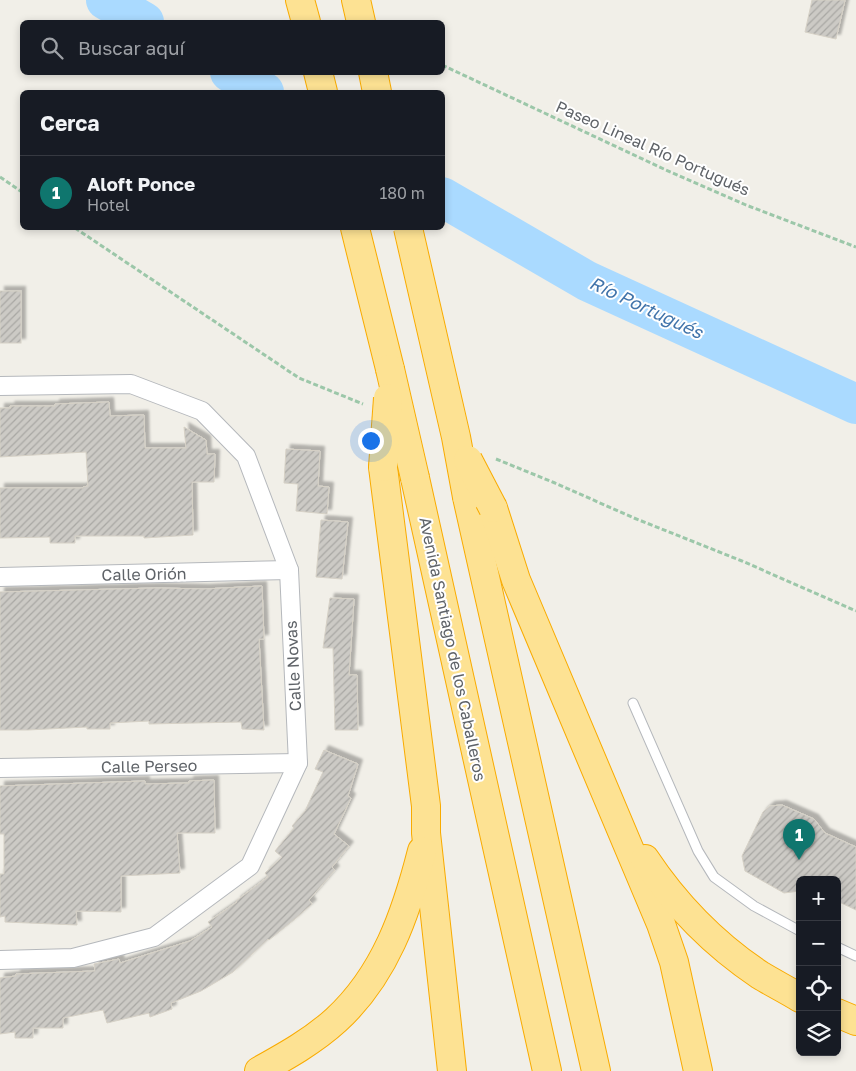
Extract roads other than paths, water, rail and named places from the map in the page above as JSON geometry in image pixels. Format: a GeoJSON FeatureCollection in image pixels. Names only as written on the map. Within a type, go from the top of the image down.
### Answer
{"type":"FeatureCollection","features":[{"type":"Feature","properties":{"kind":"highway"},"geometry":{"type":"LineString","coordinates":[[300,0],[305,20]]}},
{"type":"Feature","properties":{"kind":"highway"},"geometry":{"type":"LineString","coordinates":[[356,0],[361,20]]}},
{"type":"Feature","properties":{"kind":"highway"},"geometry":{"type":"LineString","coordinates":[[319,75],[322,90]]}},
{"type":"Feature","properties":{"kind":"highway"},"geometry":{"type":"LineString","coordinates":[[374,75],[377,90]]}},
{"type":"Feature","properties":{"kind":"highway","name":"Avenida Santiago de los Caballeros"},"geometry":{"type":"LineString","coordinates":[[355,230],[415,478],[547,1071]]}},
{"type":"Feature","properties":{"kind":"highway"},"geometry":{"type":"LineString","coordinates":[[408,230],[596,1071]]}},
{"type":"Feature","properties":{"kind":"highway"},"geometry":{"type":"LineString","coordinates":[[390,369],[383,467],[426,806],[426,833],[452,1071]]}},
{"type":"Feature","properties":{"kind":"highway"},"geometry":{"type":"LineString","coordinates":[[456,437],[493,508],[516,580],[661,924],[669,947],[698,1071]]}},
{"type":"Feature","properties":{"kind":"highway"},"geometry":{"type":"LineString","coordinates":[[616,814],[654,872],[683,908],[720,944],[760,974],[796,996]]}},
{"type":"Feature","properties":{"kind":"highway"},"geometry":{"type":"LineString","coordinates":[[259,1071],[314,1038],[336,1020],[372,978],[386,955],[409,899],[426,833]]}},
{"type":"Feature","properties":{"kind":"highway"},"geometry":{"type":"LineString","coordinates":[[841,1015],[856,1021]]}},
{"type":"Feature","properties":{"kind":"street","name":"Calle Novas"},"geometry":{"type":"LineString","coordinates":[[0,386],[130,384],[202,411],[246,456],[289,570],[298,763],[250,866],[154,937],[73,958],[0,960]]}},
{"type":"Feature","properties":{"kind":"street","name":"Calle Orión"},"geometry":{"type":"LineString","coordinates":[[0,577],[289,570]]}},
{"type":"Feature","properties":{"kind":"street","name":"Calle Perseo"},"geometry":{"type":"LineString","coordinates":[[0,768],[298,763]]}},
{"type":"Feature","properties":{"kind":"lane"},"geometry":{"type":"LineString","coordinates":[[633,703],[698,851],[714,877],[754,906],[796,929]]}},
{"type":"Feature","properties":{"kind":"lane"},"geometry":{"type":"LineString","coordinates":[[841,949],[856,956]]}},
{"type":"Feature","properties":{"kind":"waterway","name":"Río Portugués"},"geometry":{"type":"LineString","coordinates":[[106,0],[141,20]]}},
{"type":"Feature","properties":{"kind":"waterway","name":"Río Portugués"},"geometry":{"type":"LineString","coordinates":[[235,75],[261,90]]}},
{"type":"Feature","properties":{"kind":"waterway","name":"Río Portugués"},"geometry":{"type":"LineString","coordinates":[[445,199],[587,281],[856,404]]}},
{"type":"Feature","properties":{"kind":"place","name":"Aloft Ponce"},"geometry":{"type":"Point","coordinates":[799,860]}}]}
